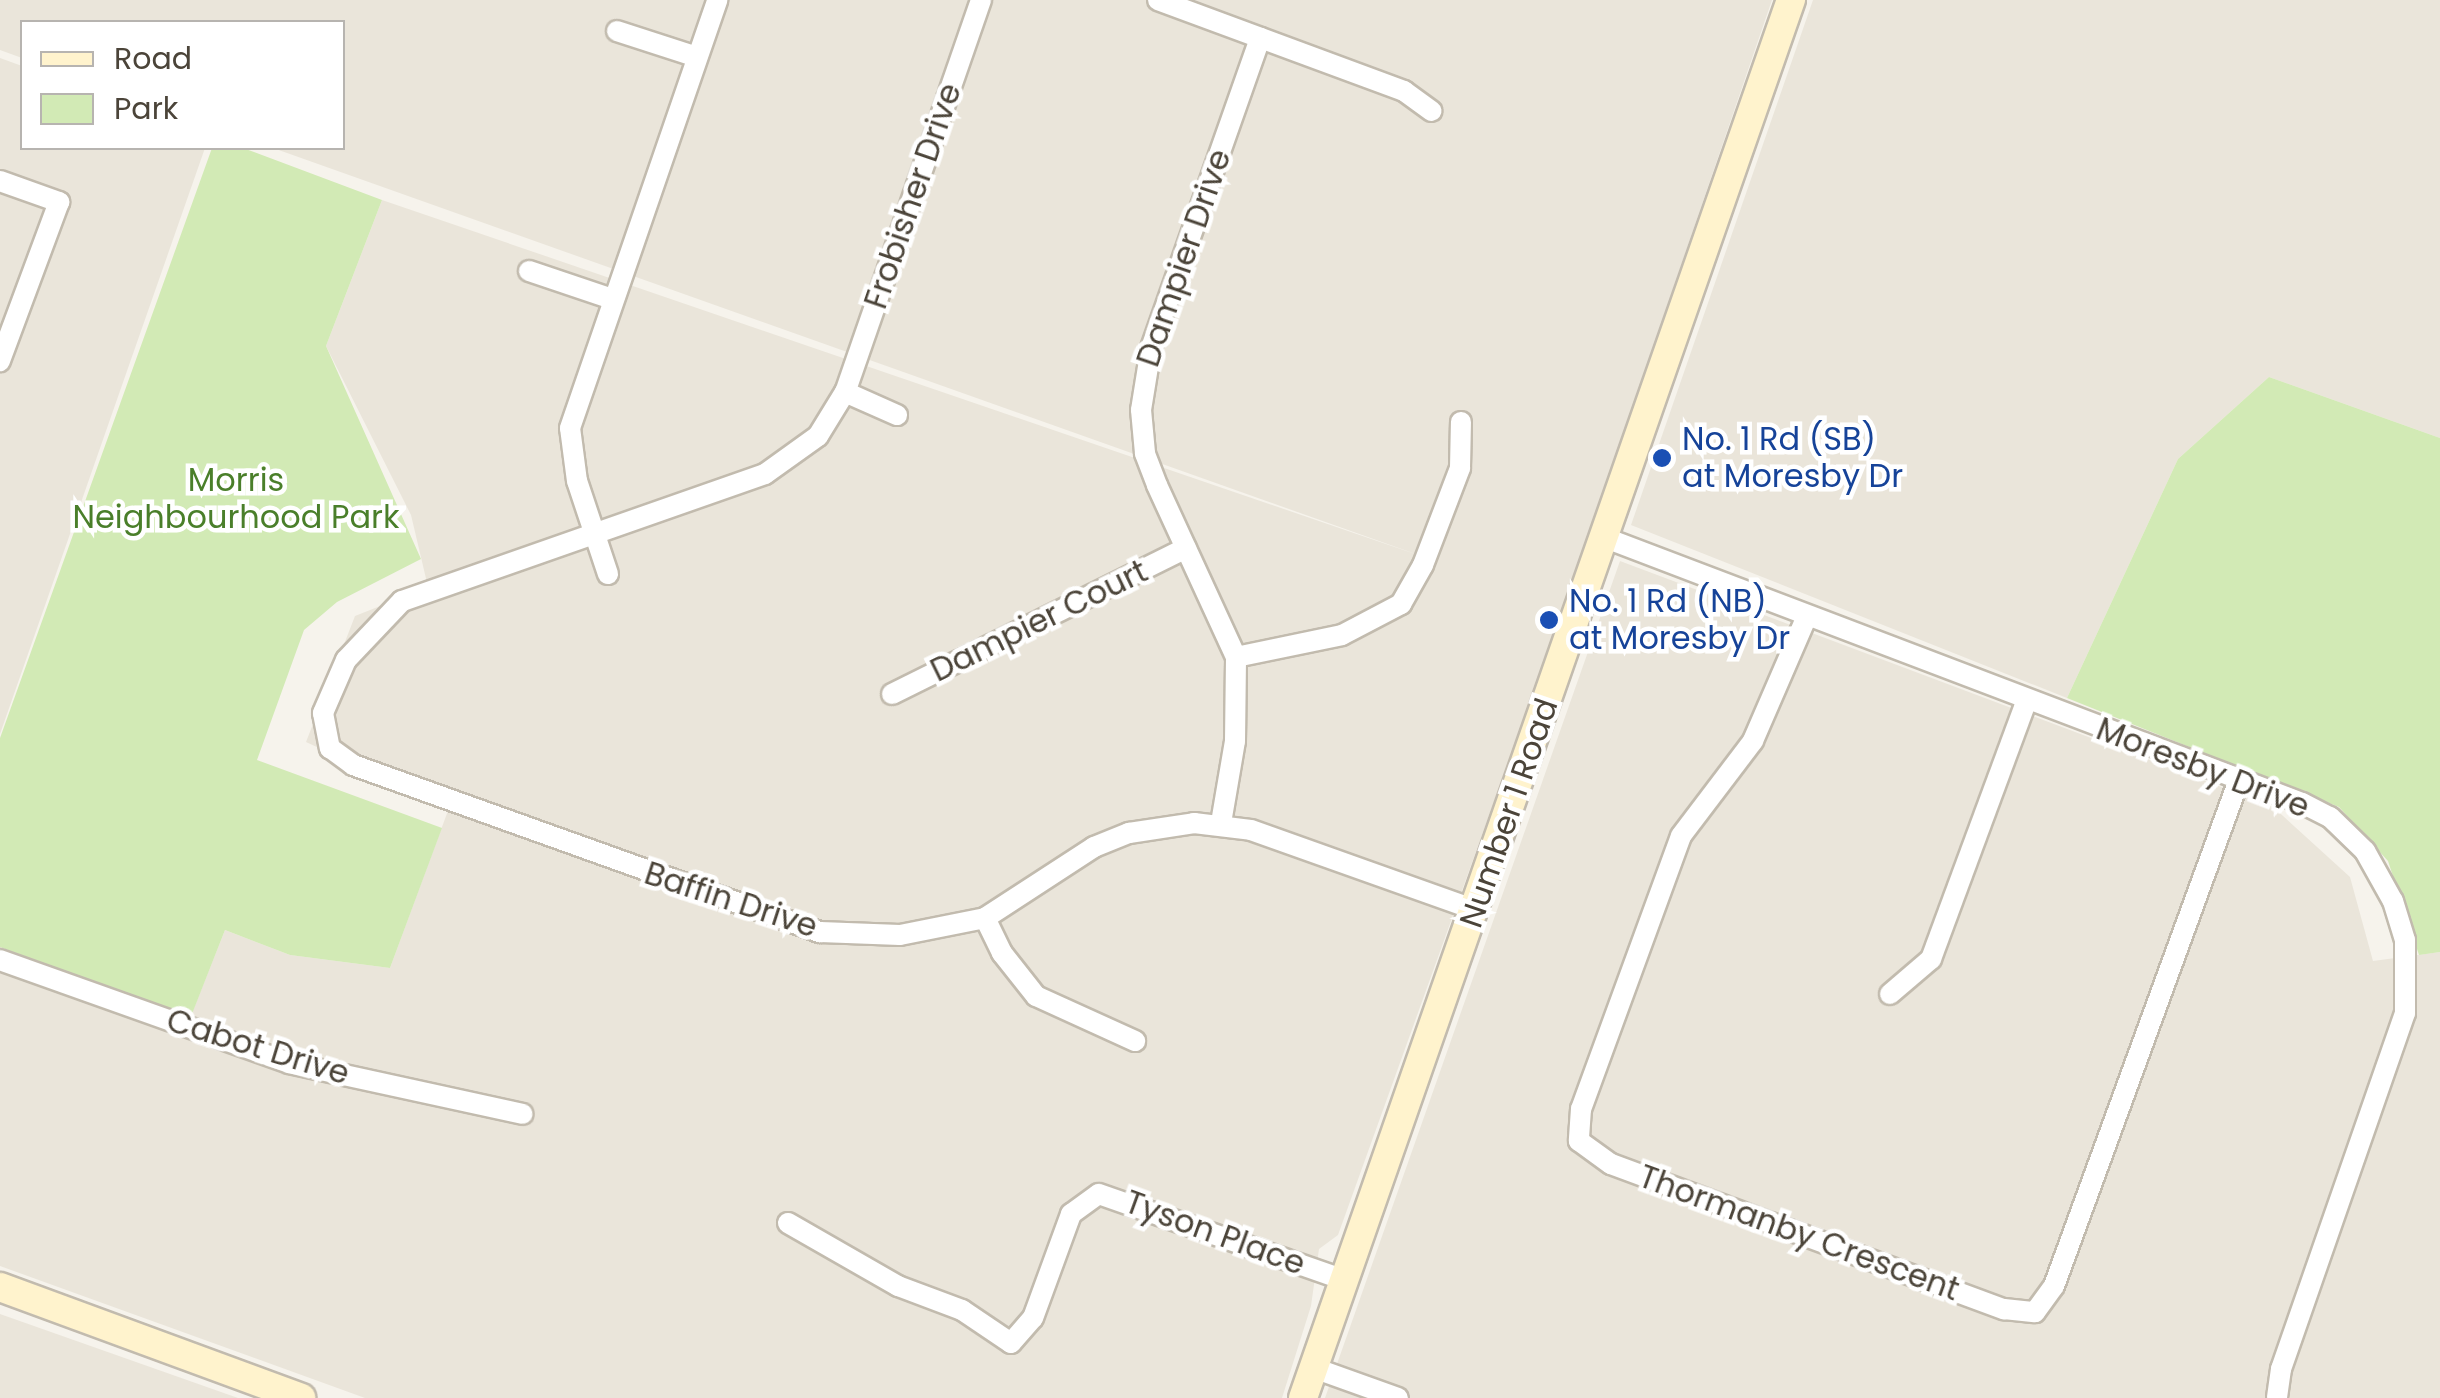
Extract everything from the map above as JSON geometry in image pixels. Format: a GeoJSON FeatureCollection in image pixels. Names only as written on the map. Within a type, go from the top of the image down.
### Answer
{"type":"FeatureCollection","features":[{"type":"Feature","properties":{"kind":"main road","name":"Number 1 Road"},"geometry":{"type":"LineString","coordinates":[[1303,1398],[1791,0]]}},
{"type":"Feature","properties":{"kind":"main road"},"geometry":{"type":"LineString","coordinates":[[0,1287],[244,1388],[301,1398]]}},
{"type":"Feature","properties":{"kind":"street"},"geometry":{"type":"LineString","coordinates":[[608,574],[577,481],[570,428],[717,0]]}},
{"type":"Feature","properties":{"kind":"street","name":"Frobisher Drive"},"geometry":{"type":"LineString","coordinates":[[330,748],[322,725],[328,698],[346,660],[378,619],[428,587],[595,536],[787,463],[818,436],[845,392],[981,0]]}},
{"type":"Feature","properties":{"kind":"street"},"geometry":{"type":"LineString","coordinates":[[1158,0],[1404,91],[1432,111]]}},
{"type":"Feature","properties":{"kind":"street"},"geometry":{"type":"LineString","coordinates":[[617,31],[697,57]]}},
{"type":"Feature","properties":{"kind":"street","name":"Dampier Drive"},"geometry":{"type":"LineString","coordinates":[[1222,824],[1235,741],[1236,656],[1145,453],[1142,382],[1260,38]]}},
{"type":"Feature","properties":{"kind":"street"},"geometry":{"type":"LineString","coordinates":[[0,180],[59,202],[0,362]]}},
{"type":"Feature","properties":{"kind":"street"},"geometry":{"type":"LineString","coordinates":[[529,271],[612,299]]}},
{"type":"Feature","properties":{"kind":"street"},"geometry":{"type":"LineString","coordinates":[[845,392],[897,415]]}},
{"type":"Feature","properties":{"kind":"street"},"geometry":{"type":"LineString","coordinates":[[1236,656],[1342,636],[1400,604],[1423,565],[1460,468],[1462,422]]}},
{"type":"Feature","properties":{"kind":"street","name":"Moresby Drive"},"geometry":{"type":"LineString","coordinates":[[1603,537],[2330,817],[2365,851],[2393,900],[2408,962],[2398,1042],[2280,1369],[2277,1398]]}},
{"type":"Feature","properties":{"kind":"street","name":"Dampier Court"},"geometry":{"type":"LineString","coordinates":[[892,694],[1186,548]]}},
{"type":"Feature","properties":{"kind":"street","name":"Thormanby Crescent"},"geometry":{"type":"LineString","coordinates":[[1807,616],[1753,741],[1681,836],[1580,1109],[1578,1141],[1611,1164],[2004,1309],[2034,1312],[2054,1286],[2239,780]]}},
{"type":"Feature","properties":{"kind":"street"},"geometry":{"type":"LineString","coordinates":[[1890,994],[1931,959],[2027,700]]}},
{"type":"Feature","properties":{"kind":"street","name":"Baffin Drive"},"geometry":{"type":"LineString","coordinates":[[330,748],[352,765],[786,924],[857,936],[985,918],[1094,847],[1159,827],[1222,824],[1476,910]]}},
{"type":"Feature","properties":{"kind":"street"},"geometry":{"type":"LineString","coordinates":[[985,918],[1002,953],[1036,996],[1134,1042]]}},
{"type":"Feature","properties":{"kind":"street","name":"Cabot Drive"},"geometry":{"type":"LineString","coordinates":[[0,960],[289,1063],[522,1114]]}},
{"type":"Feature","properties":{"kind":"street","name":"Tyson Place"},"geometry":{"type":"LineString","coordinates":[[788,1223],[898,1286],[962,1310],[1011,1342],[1033,1318],[1070,1214],[1099,1194],[1344,1280]]}},
{"type":"Feature","properties":{"kind":"street"},"geometry":{"type":"LineString","coordinates":[[1314,1368],[1398,1398]]}},
{"type":"Feature","properties":{"kind":"shaded area"},"geometry":{"type":"Polygon","coordinates":[[[0,0],[1772,0],[1564,607],[1338,1235],[1319,1249],[1311,1306],[1282,1398],[365,1398],[0,1266],[0,947],[190,1018],[225,930],[290,955],[390,968],[449,808],[306,742],[355,616],[428,587],[411,515],[326,346],[382,200],[1424,557],[279,150],[345,150],[345,20],[20,20],[20,57],[0,50],[0,0]]]}},
{"type":"Feature","properties":{"kind":"shaded area"},"geometry":{"type":"Polygon","coordinates":[[[1813,0],[2440,0],[2440,438],[2269,377],[2178,459],[2067,698],[1631,525],[1813,0]]]}},
{"type":"Feature","properties":{"kind":"shaded area"},"geometry":{"type":"Polygon","coordinates":[[[0,58],[20,65],[20,150],[204,150],[0,734],[0,58]]]}},
{"type":"Feature","properties":{"kind":"shaded area"},"geometry":{"type":"Polygon","coordinates":[[[1620,561],[2272,806],[2350,877],[2373,961],[2440,952],[2440,1398],[1325,1398],[1620,561]]]}},
{"type":"Feature","properties":{"kind":"shaded area"},"geometry":{"type":"Polygon","coordinates":[[[0,1314],[238,1398],[0,1398],[0,1314]]]}},
{"type":"Feature","properties":{"kind":"green space","name":"Morris Neighbourhood Park"},"geometry":{"type":"Polygon","coordinates":[[[211,150],[248,150],[382,200],[326,346],[421,559],[337,602],[304,630],[257,760],[442,828],[390,968],[290,955],[225,930],[190,1019],[0,947],[0,738],[211,150]]]}},
{"type":"Feature","properties":{"kind":"green space"},"geometry":{"type":"Polygon","coordinates":[[[2269,377],[2440,438],[2440,952],[2419,955],[2388,861],[2339,807],[2067,698],[2178,459],[2269,377]]]}},
{"type":"Feature","properties":{"kind":"place","name":"No. 1 Rd (SB) at Moresby Dr"},"geometry":{"type":"Point","coordinates":[1662,458]}},
{"type":"Feature","properties":{"kind":"place","name":"No. 1 Rd (NB) at Moresby Dr"},"geometry":{"type":"Point","coordinates":[1549,620]}}]}
